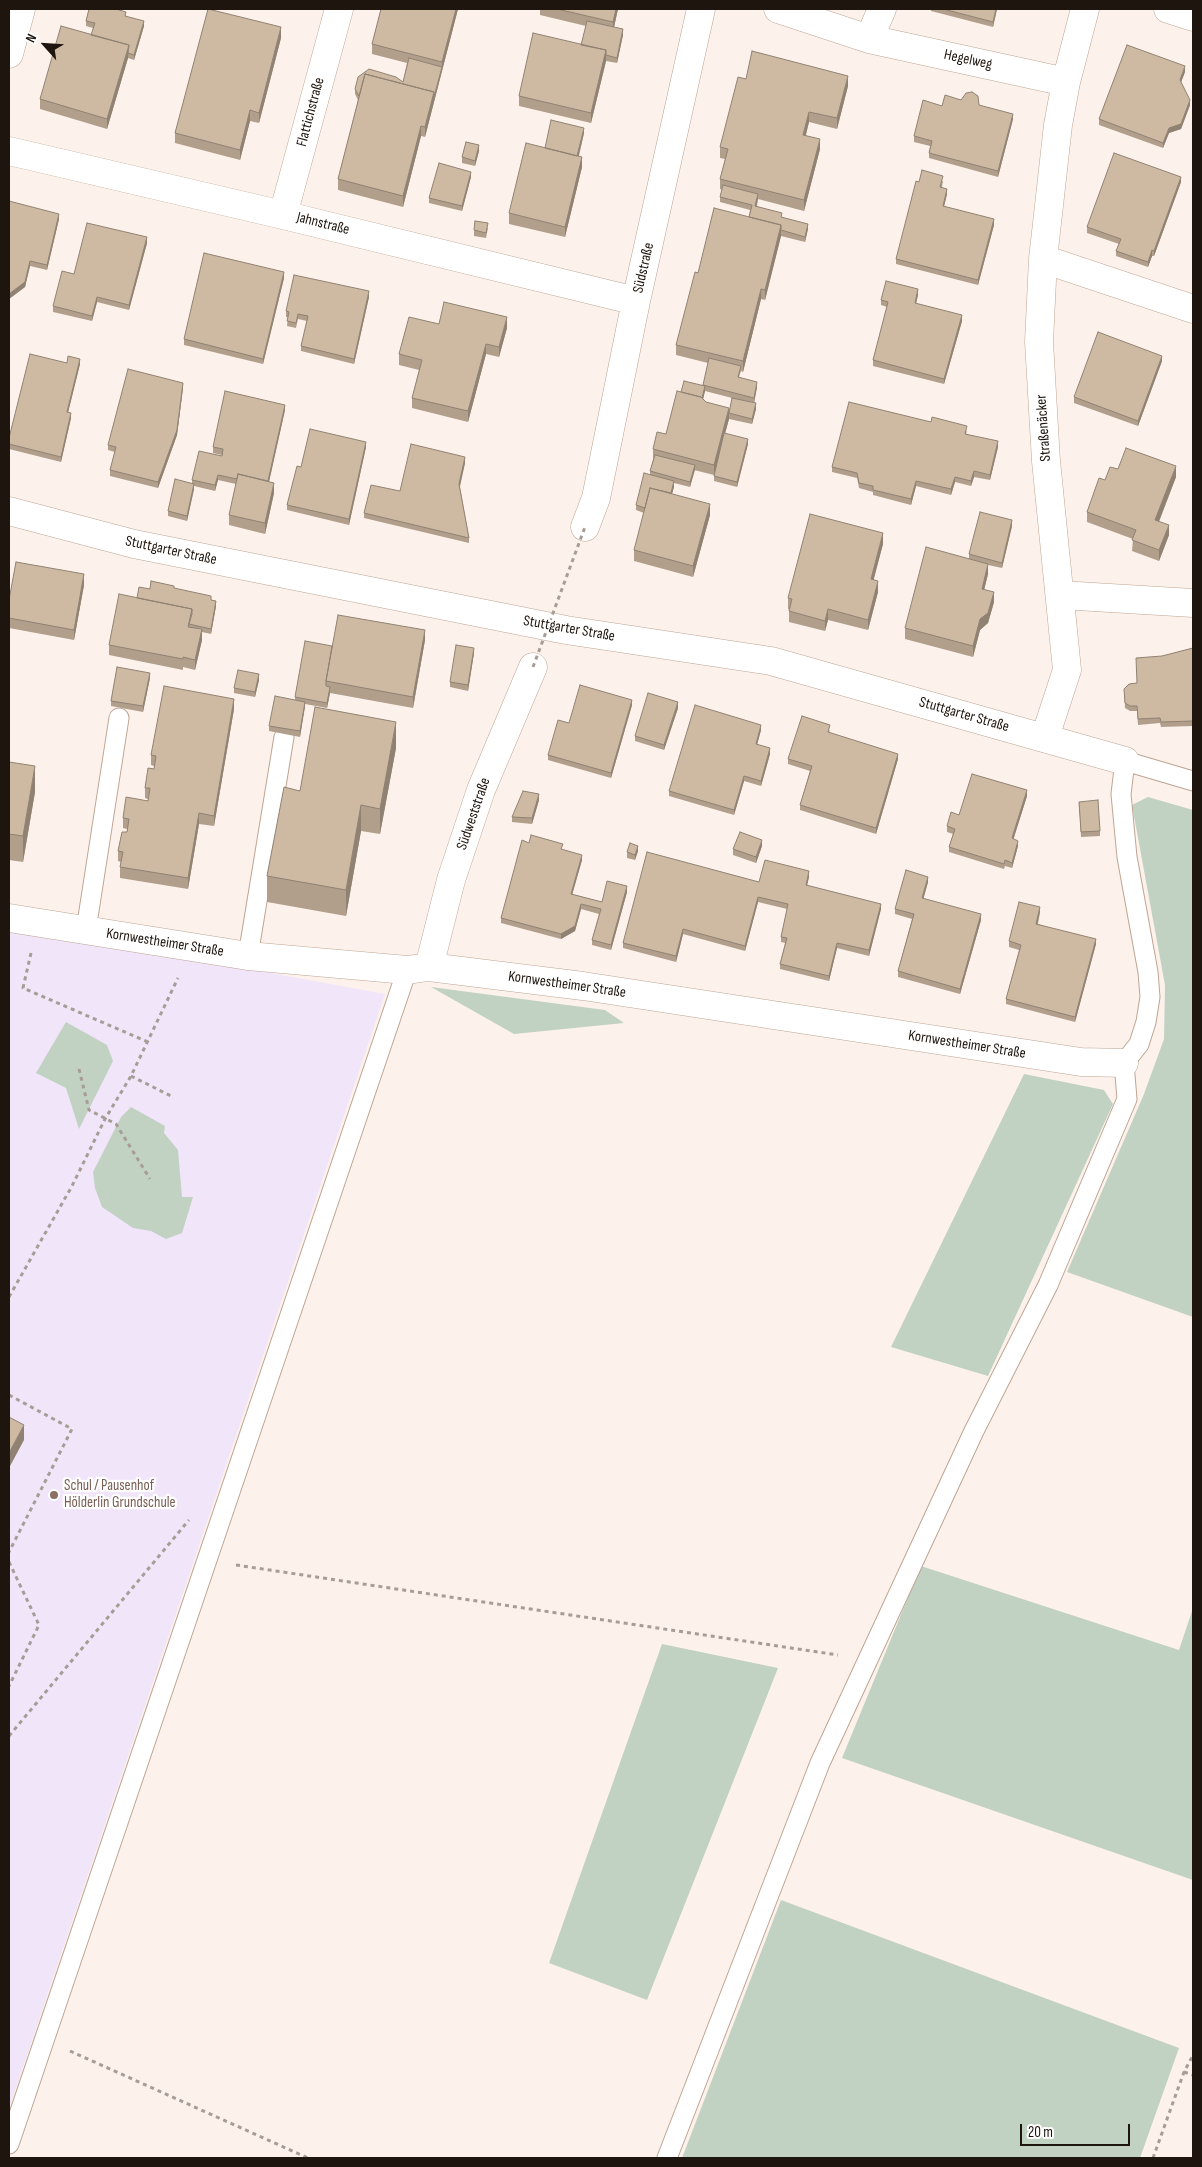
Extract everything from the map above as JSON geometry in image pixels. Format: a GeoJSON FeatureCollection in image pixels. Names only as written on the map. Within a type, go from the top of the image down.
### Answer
{"type":"FeatureCollection","features":[{"type":"Feature","properties":{"kind":"street"},"geometry":{"type":"LineString","coordinates":[[9,54],[21,9]]}},
{"type":"Feature","properties":{"kind":"street","name":"Flattichstraße"},"geometry":{"type":"LineString","coordinates":[[283,215],[339,9]]}},
{"type":"Feature","properties":{"kind":"street","name":"Südstraße"},"geometry":{"type":"LineString","coordinates":[[585,527],[596,498],[636,301],[701,9]]}},
{"type":"Feature","properties":{"kind":"street","name":"Hegelweg"},"geometry":{"type":"LineString","coordinates":[[778,9],[870,40],[1066,82]]}},
{"type":"Feature","properties":{"kind":"street"},"geometry":{"type":"LineString","coordinates":[[870,40],[882,9]]}},
{"type":"Feature","properties":{"kind":"street","name":"Straßenäcker"},"geometry":{"type":"LineString","coordinates":[[1045,737],[1067,670],[1046,461],[1039,342],[1043,260],[1058,126],[1066,82],[1085,9]]}},
{"type":"Feature","properties":{"kind":"street"},"geometry":{"type":"LineString","coordinates":[[1168,9],[1193,17]]}},
{"type":"Feature","properties":{"kind":"street","name":"Jahnstraße"},"geometry":{"type":"LineString","coordinates":[[9,151],[283,215],[636,301]]}},
{"type":"Feature","properties":{"kind":"street"},"geometry":{"type":"LineString","coordinates":[[1043,260],[1193,309]]}},
{"type":"Feature","properties":{"kind":"street","name":"Stuttgarter Straße"},"geometry":{"type":"LineString","coordinates":[[9,511],[134,544],[566,630],[771,661],[1125,761]]}},
{"type":"Feature","properties":{"kind":"street"},"geometry":{"type":"LineString","coordinates":[[1060,596],[1193,603]]}},
{"type":"Feature","properties":{"kind":"street","name":"Südweststraße"},"geometry":{"type":"LineString","coordinates":[[418,968],[481,790],[533,666]]}},
{"type":"Feature","properties":{"kind":"street","name":"Kornwestheimer Straße"},"geometry":{"type":"LineString","coordinates":[[9,918],[192,949],[248,956],[418,968],[583,986],[1081,1062],[1124,1064]]}},
{"type":"Feature","properties":{"kind":"lane"},"geometry":{"type":"LineString","coordinates":[[86,930],[119,718]]}},
{"type":"Feature","properties":{"kind":"lane"},"geometry":{"type":"LineString","coordinates":[[248,956],[284,737]]}},
{"type":"Feature","properties":{"kind":"lane"},"geometry":{"type":"LineString","coordinates":[[667,2158],[820,1763],[974,1431],[1048,1285],[1126,1099],[1124,1064],[1139,1044],[1146,1022],[1150,997],[1148,972],[1127,857],[1121,794],[1125,761],[1193,781]]}},
{"type":"Feature","properties":{"kind":"lane"},"geometry":{"type":"LineString","coordinates":[[9,2144],[206,1560],[418,968]]}},
{"type":"Feature","properties":{"kind":"path"},"geometry":{"type":"LineString","coordinates":[[533,666],[585,527]]}},
{"type":"Feature","properties":{"kind":"path"},"geometry":{"type":"LineString","coordinates":[[38,923],[23,988],[148,1042]]}},
{"type":"Feature","properties":{"kind":"path"},"geometry":{"type":"LineString","coordinates":[[9,1298],[72,1186],[105,1120],[131,1076],[192,949]]}},
{"type":"Feature","properties":{"kind":"path"},"geometry":{"type":"LineString","coordinates":[[79,1070],[89,1110],[105,1120],[116,1124],[150,1180]]}},
{"type":"Feature","properties":{"kind":"path"},"geometry":{"type":"LineString","coordinates":[[131,1076],[173,1097]]}},
{"type":"Feature","properties":{"kind":"path"},"geometry":{"type":"LineString","coordinates":[[9,1395],[72,1429],[9,1552]]}},
{"type":"Feature","properties":{"kind":"path"},"geometry":{"type":"LineString","coordinates":[[9,1736],[190,1518]]}},
{"type":"Feature","properties":{"kind":"path"},"geometry":{"type":"LineString","coordinates":[[206,1560],[868,1660]]}},
{"type":"Feature","properties":{"kind":"path"},"geometry":{"type":"LineString","coordinates":[[9,1562],[39,1625],[9,1686]]}},
{"type":"Feature","properties":{"kind":"path"},"geometry":{"type":"LineString","coordinates":[[44,2039],[308,2158]]}},
{"type":"Feature","properties":{"kind":"path"},"geometry":{"type":"LineString","coordinates":[[1153,2158],[1184,2072],[1193,2055]]}},
{"type":"Feature","properties":{"kind":"path"},"geometry":{"type":"LineString","coordinates":[[1184,2072],[1193,2075]]}},
{"type":"Feature","properties":{"kind":"shaded area"},"geometry":{"type":"Polygon","coordinates":[[[9,925],[385,994],[9,2109],[9,925]]]}},
{"type":"Feature","properties":{"kind":"green space"},"geometry":{"type":"Polygon","coordinates":[[[1148,797],[1193,810],[1193,1317],[1067,1272],[1144,1094],[1164,1039],[1165,985],[1132,805],[1148,797]]]}},
{"type":"Feature","properties":{"kind":"green space"},"geometry":{"type":"Polygon","coordinates":[[[431,987],[605,1010],[624,1023],[514,1034],[431,987]]]}},
{"type":"Feature","properties":{"kind":"green space"},"geometry":{"type":"Polygon","coordinates":[[[66,1022],[107,1045],[113,1061],[79,1129],[66,1088],[36,1073],[66,1022]]]}},
{"type":"Feature","properties":{"kind":"green space"},"geometry":{"type":"Polygon","coordinates":[[[1024,1074],[1104,1090],[1113,1104],[988,1376],[891,1347],[1024,1074]]]}},
{"type":"Feature","properties":{"kind":"green space"},"geometry":{"type":"Polygon","coordinates":[[[131,1107],[165,1126],[164,1133],[178,1150],[182,1197],[193,1197],[182,1233],[166,1239],[151,1231],[133,1228],[102,1207],[95,1188],[93,1172],[121,1117],[131,1107]]]}},
{"type":"Feature","properties":{"kind":"green space"},"geometry":{"type":"Polygon","coordinates":[[[921,1566],[1179,1650],[1193,1608],[1193,1880],[842,1758],[921,1566]]]}},
{"type":"Feature","properties":{"kind":"green space"},"geometry":{"type":"Polygon","coordinates":[[[662,1644],[778,1668],[647,2000],[549,1963],[662,1644]]]}},
{"type":"Feature","properties":{"kind":"green space"},"geometry":{"type":"Polygon","coordinates":[[[781,1900],[1179,2048],[1140,2158],[682,2158],[781,1900]]]}},
{"type":"Feature","properties":{"kind":"building"},"geometry":{"type":"Polygon","coordinates":[[[89,9],[116,9],[126,12],[125,16],[144,21],[134,55],[128,53],[129,45],[91,35],[95,23],[86,21],[89,9]]]}},
{"type":"Feature","properties":{"kind":"building"},"geometry":{"type":"Polygon","coordinates":[[[208,9],[281,27],[259,113],[250,110],[240,150],[175,133],[208,9]]]}},
{"type":"Feature","properties":{"kind":"building"},"geometry":{"type":"Polygon","coordinates":[[[381,9],[456,9],[442,62],[372,44],[381,9]]]}},
{"type":"Feature","properties":{"kind":"building"},"geometry":{"type":"Polygon","coordinates":[[[557,9],[616,9],[613,22],[557,9]]]}},
{"type":"Feature","properties":{"kind":"building"},"geometry":{"type":"Polygon","coordinates":[[[943,9],[996,9],[993,22],[943,9]]]}},
{"type":"Feature","properties":{"kind":"building"},"geometry":{"type":"Polygon","coordinates":[[[587,21],[623,29],[617,58],[606,55],[606,50],[581,45],[587,21]]]}},
{"type":"Feature","properties":{"kind":"building"},"geometry":{"type":"Polygon","coordinates":[[[61,26],[129,45],[107,119],[40,99],[61,26]]]}},
{"type":"Feature","properties":{"kind":"building"},"geometry":{"type":"Polygon","coordinates":[[[533,33],[606,50],[591,113],[519,96],[533,33]]]}},
{"type":"Feature","properties":{"kind":"building"},"geometry":{"type":"Polygon","coordinates":[[[1127,45],[1185,66],[1180,80],[1190,100],[1181,124],[1169,128],[1163,143],[1099,119],[1127,45]]]}},
{"type":"Feature","properties":{"kind":"building"},"geometry":{"type":"Polygon","coordinates":[[[752,51],[848,76],[837,118],[809,112],[803,135],[820,139],[804,200],[720,179],[728,149],[720,147],[738,77],[746,79],[752,51]]]}},
{"type":"Feature","properties":{"kind":"building"},"geometry":{"type":"Polygon","coordinates":[[[409,58],[442,67],[434,97],[434,92],[365,74],[359,96],[355,89],[358,77],[369,69],[396,77],[403,82],[409,58]]]}},
{"type":"Feature","properties":{"kind":"building"},"geometry":{"type":"Polygon","coordinates":[[[365,74],[434,92],[425,127],[421,126],[403,196],[338,179],[365,74]]]}},
{"type":"Feature","properties":{"kind":"building"},"geometry":{"type":"Polygon","coordinates":[[[972,92],[978,96],[979,105],[1013,114],[998,171],[929,153],[932,141],[914,136],[923,100],[942,106],[945,95],[961,100],[966,93],[972,92]]]}},
{"type":"Feature","properties":{"kind":"building"},"geometry":{"type":"Polygon","coordinates":[[[551,120],[584,128],[577,156],[545,148],[551,120]]]}},
{"type":"Feature","properties":{"kind":"building"},"geometry":{"type":"Polygon","coordinates":[[[466,142],[479,145],[475,161],[462,157],[466,142]]]}},
{"type":"Feature","properties":{"kind":"building"},"geometry":{"type":"Polygon","coordinates":[[[526,143],[582,157],[565,227],[509,213],[526,143]]]}},
{"type":"Feature","properties":{"kind":"building"},"geometry":{"type":"Polygon","coordinates":[[[1114,153],[1181,177],[1154,251],[1152,250],[1148,262],[1116,251],[1121,239],[1087,227],[1114,153]]]}},
{"type":"Feature","properties":{"kind":"building"},"geometry":{"type":"Polygon","coordinates":[[[439,163],[471,172],[462,206],[429,198],[439,163]]]}},
{"type":"Feature","properties":{"kind":"building"},"geometry":{"type":"Polygon","coordinates":[[[922,170],[943,176],[940,187],[947,189],[943,206],[994,219],[978,280],[896,259],[916,181],[919,182],[922,170]]]}},
{"type":"Feature","properties":{"kind":"building"},"geometry":{"type":"Polygon","coordinates":[[[723,185],[758,194],[755,206],[782,213],[781,217],[808,224],[805,237],[781,230],[781,225],[749,217],[752,205],[720,197],[723,185]]]}},
{"type":"Feature","properties":{"kind":"building"},"geometry":{"type":"Polygon","coordinates":[[[9,201],[59,214],[47,265],[30,261],[25,282],[9,294],[9,201]]]}},
{"type":"Feature","properties":{"kind":"building"},"geometry":{"type":"Polygon","coordinates":[[[714,208],[781,225],[765,290],[761,289],[743,361],[676,345],[695,272],[698,273],[714,208]]]}},
{"type":"Feature","properties":{"kind":"building"},"geometry":{"type":"Polygon","coordinates":[[[475,221],[488,223],[486,233],[474,230],[475,221]]]}},
{"type":"Feature","properties":{"kind":"building"},"geometry":{"type":"Polygon","coordinates":[[[87,223],[147,237],[129,305],[97,297],[92,316],[53,306],[62,271],[74,274],[87,223]]]}},
{"type":"Feature","properties":{"kind":"building"},"geometry":{"type":"Polygon","coordinates":[[[204,253],[284,272],[263,359],[184,339],[204,253]]]}},
{"type":"Feature","properties":{"kind":"building"},"geometry":{"type":"Polygon","coordinates":[[[294,275],[369,291],[354,359],[301,346],[308,316],[298,314],[296,323],[287,321],[289,312],[286,311],[294,275]]]}},
{"type":"Feature","properties":{"kind":"building"},"geometry":{"type":"Polygon","coordinates":[[[886,281],[918,289],[915,303],[962,315],[944,379],[873,360],[888,302],[881,300],[886,281]]]}},
{"type":"Feature","properties":{"kind":"building"},"geometry":{"type":"Polygon","coordinates":[[[444,302],[507,317],[499,347],[486,344],[468,411],[412,398],[422,360],[399,354],[409,317],[439,324],[444,302]]]}},
{"type":"Feature","properties":{"kind":"building"},"geometry":{"type":"Polygon","coordinates":[[[1098,332],[1162,356],[1138,421],[1074,397],[1098,332]]]}},
{"type":"Feature","properties":{"kind":"building"},"geometry":{"type":"Polygon","coordinates":[[[30,354],[67,363],[68,356],[80,359],[67,412],[71,413],[61,457],[9,444],[30,354]]]}},
{"type":"Feature","properties":{"kind":"building"},"geometry":{"type":"Polygon","coordinates":[[[709,358],[741,366],[738,377],[757,382],[754,398],[703,385],[709,358]]]}},
{"type":"Feature","properties":{"kind":"building"},"geometry":{"type":"Polygon","coordinates":[[[128,369],[183,383],[177,430],[158,482],[110,470],[116,447],[108,445],[128,369]]]}},
{"type":"Feature","properties":{"kind":"building"},"geometry":{"type":"Polygon","coordinates":[[[684,381],[705,386],[702,398],[681,392],[684,381]]]}},
{"type":"Feature","properties":{"kind":"building"},"geometry":{"type":"Polygon","coordinates":[[[225,391],[285,405],[268,481],[238,474],[237,479],[218,475],[215,485],[192,480],[199,451],[222,456],[223,449],[213,447],[225,391]]]}},
{"type":"Feature","properties":{"kind":"building"},"geometry":{"type":"Polygon","coordinates":[[[677,391],[701,397],[706,402],[729,408],[714,465],[653,449],[657,432],[666,434],[677,391]]]}},
{"type":"Feature","properties":{"kind":"building"},"geometry":{"type":"Polygon","coordinates":[[[732,398],[756,403],[752,419],[729,413],[732,398]]]}},
{"type":"Feature","properties":{"kind":"building"},"geometry":{"type":"Polygon","coordinates":[[[849,402],[931,422],[932,417],[967,426],[965,434],[998,441],[990,475],[974,471],[971,481],[955,477],[951,489],[916,481],[911,499],[873,490],[873,486],[859,483],[857,473],[832,467],[849,402]]]}},
{"type":"Feature","properties":{"kind":"building"},"geometry":{"type":"Polygon","coordinates":[[[310,429],[366,442],[349,519],[287,505],[297,466],[301,467],[310,429]]]}},
{"type":"Feature","properties":{"kind":"building"},"geometry":{"type":"Polygon","coordinates":[[[724,433],[748,439],[737,482],[714,476],[724,433]]]}},
{"type":"Feature","properties":{"kind":"building"},"geometry":{"type":"Polygon","coordinates":[[[411,444],[465,457],[459,484],[469,538],[364,513],[371,485],[400,491],[411,444]]]}},
{"type":"Feature","properties":{"kind":"building"},"geometry":{"type":"Polygon","coordinates":[[[1126,448],[1176,466],[1155,520],[1169,525],[1159,550],[1132,540],[1136,530],[1087,512],[1099,478],[1105,480],[1110,467],[1118,469],[1126,448]]]}},
{"type":"Feature","properties":{"kind":"building"},"geometry":{"type":"Polygon","coordinates":[[[655,455],[695,465],[690,482],[650,471],[655,455]]]}},
{"type":"Feature","properties":{"kind":"building"},"geometry":{"type":"Polygon","coordinates":[[[644,473],[674,481],[671,493],[650,488],[645,508],[636,505],[644,473]]]}},
{"type":"Feature","properties":{"kind":"building"},"geometry":{"type":"Polygon","coordinates":[[[238,474],[274,483],[265,523],[229,515],[238,474]]]}},
{"type":"Feature","properties":{"kind":"building"},"geometry":{"type":"Polygon","coordinates":[[[175,479],[194,484],[187,516],[168,511],[175,479]]]}},
{"type":"Feature","properties":{"kind":"building"},"geometry":{"type":"Polygon","coordinates":[[[650,488],[710,504],[693,566],[634,550],[650,488]]]}},
{"type":"Feature","properties":{"kind":"building"},"geometry":{"type":"Polygon","coordinates":[[[980,512],[1012,520],[1002,563],[969,554],[980,512]]]}},
{"type":"Feature","properties":{"kind":"building"},"geometry":{"type":"Polygon","coordinates":[[[810,514],[883,533],[871,579],[878,581],[868,620],[828,609],[825,621],[789,611],[792,599],[788,598],[810,514]]]}},
{"type":"Feature","properties":{"kind":"building"},"geometry":{"type":"Polygon","coordinates":[[[926,547],[988,564],[982,589],[994,592],[988,613],[980,619],[973,646],[905,628],[926,547]]]}},
{"type":"Feature","properties":{"kind":"building"},"geometry":{"type":"Polygon","coordinates":[[[16,562],[84,574],[74,630],[9,618],[9,600],[16,562]]]}},
{"type":"Feature","properties":{"kind":"building"},"geometry":{"type":"Polygon","coordinates":[[[151,581],[211,596],[211,600],[216,601],[211,629],[189,624],[192,609],[137,598],[139,587],[150,589],[151,581]]]}},
{"type":"Feature","properties":{"kind":"building"},"geometry":{"type":"Polygon","coordinates":[[[119,594],[192,609],[188,627],[202,629],[195,660],[109,645],[119,594]]]}},
{"type":"Feature","properties":{"kind":"building"},"geometry":{"type":"Polygon","coordinates":[[[338,615],[425,630],[413,697],[326,681],[338,615]]]}},
{"type":"Feature","properties":{"kind":"building"},"geometry":{"type":"Polygon","coordinates":[[[305,641],[332,646],[326,681],[326,686],[330,687],[327,703],[295,697],[305,641]]]}},
{"type":"Feature","properties":{"kind":"building"},"geometry":{"type":"Polygon","coordinates":[[[456,645],[474,648],[468,685],[450,682],[456,645]]]}},
{"type":"Feature","properties":{"kind":"building"},"geometry":{"type":"Polygon","coordinates":[[[1193,648],[1193,721],[1161,722],[1160,718],[1138,719],[1137,706],[1130,706],[1125,703],[1124,689],[1129,684],[1137,683],[1136,658],[1162,656],[1193,648]]]}},
{"type":"Feature","properties":{"kind":"building"},"geometry":{"type":"Polygon","coordinates":[[[117,667],[150,673],[143,706],[111,701],[117,667]]]}},
{"type":"Feature","properties":{"kind":"building"},"geometry":{"type":"Polygon","coordinates":[[[238,670],[259,674],[255,692],[234,688],[238,670]]]}},
{"type":"Feature","properties":{"kind":"building"},"geometry":{"type":"Polygon","coordinates":[[[580,685],[632,700],[611,773],[548,755],[558,720],[569,723],[580,685]]]}},
{"type":"Feature","properties":{"kind":"building"},"geometry":{"type":"Polygon","coordinates":[[[164,686],[234,699],[214,816],[199,813],[188,878],[120,867],[123,852],[118,851],[122,832],[127,832],[129,819],[123,818],[126,797],[148,801],[150,788],[145,788],[148,768],[154,769],[156,756],[151,755],[164,686]]]}},
{"type":"Feature","properties":{"kind":"building"},"geometry":{"type":"Polygon","coordinates":[[[648,693],[678,702],[664,745],[635,736],[648,693]]]}},
{"type":"Feature","properties":{"kind":"building"},"geometry":{"type":"Polygon","coordinates":[[[275,696],[305,702],[300,731],[269,726],[275,696]]]}},
{"type":"Feature","properties":{"kind":"building"},"geometry":{"type":"Polygon","coordinates":[[[695,705],[761,725],[756,744],[770,748],[761,781],[744,776],[734,810],[669,791],[695,705]]]}},
{"type":"Feature","properties":{"kind":"building"},"geometry":{"type":"Polygon","coordinates":[[[315,707],[396,722],[380,809],[361,805],[346,890],[267,876],[284,787],[300,791],[315,707]]]}},
{"type":"Feature","properties":{"kind":"building"},"geometry":{"type":"Polygon","coordinates":[[[802,716],[830,725],[828,732],[898,754],[876,828],[800,805],[812,766],[788,759],[802,716]]]}},
{"type":"Feature","properties":{"kind":"building"},"geometry":{"type":"Polygon","coordinates":[[[9,762],[35,766],[23,836],[9,834],[9,762]]]}},
{"type":"Feature","properties":{"kind":"building"},"geometry":{"type":"Polygon","coordinates":[[[972,774],[1027,790],[1012,838],[1018,841],[1012,863],[1005,860],[1004,864],[949,847],[955,829],[947,826],[951,812],[959,815],[972,774]]]}},
{"type":"Feature","properties":{"kind":"building"},"geometry":{"type":"Polygon","coordinates":[[[523,791],[539,794],[532,818],[512,817],[523,791]]]}},
{"type":"Feature","properties":{"kind":"building"},"geometry":{"type":"Polygon","coordinates":[[[1098,800],[1100,831],[1081,832],[1079,802],[1098,800]]]}},
{"type":"Feature","properties":{"kind":"building"},"geometry":{"type":"Polygon","coordinates":[[[740,832],[762,840],[756,857],[733,849],[740,832]]]}},
{"type":"Feature","properties":{"kind":"building"},"geometry":{"type":"Polygon","coordinates":[[[531,835],[563,844],[561,849],[582,855],[571,894],[602,902],[607,881],[627,886],[611,945],[592,940],[601,909],[581,904],[575,926],[561,934],[501,918],[522,840],[529,843],[531,835]]]}},
{"type":"Feature","properties":{"kind":"building"},"geometry":{"type":"Polygon","coordinates":[[[630,843],[638,846],[635,855],[627,852],[630,843]]]}},
{"type":"Feature","properties":{"kind":"building"},"geometry":{"type":"Polygon","coordinates":[[[647,852],[759,882],[765,860],[809,871],[806,885],[881,904],[869,950],[837,943],[829,976],[780,964],[787,938],[781,937],[788,904],[758,897],[745,946],[683,929],[676,956],[623,943],[647,852]]]}},
{"type":"Feature","properties":{"kind":"building"},"geometry":{"type":"Polygon","coordinates":[[[906,870],[928,877],[922,898],[981,914],[960,989],[898,971],[914,914],[895,909],[906,870]]]}},
{"type":"Feature","properties":{"kind":"building"},"geometry":{"type":"Polygon","coordinates":[[[1019,902],[1040,907],[1036,924],[1096,939],[1075,1017],[1006,999],[1021,945],[1009,941],[1019,902]]]}},
{"type":"Feature","properties":{"kind":"building"},"geometry":{"type":"Polygon","coordinates":[[[9,1417],[24,1425],[9,1453],[9,1417]]]}},
{"type":"Feature","properties":{"kind":"place","name":"Schul / Pausenhof Hölderlin Grundschule"},"geometry":{"type":"Point","coordinates":[54,1495]}}]}
